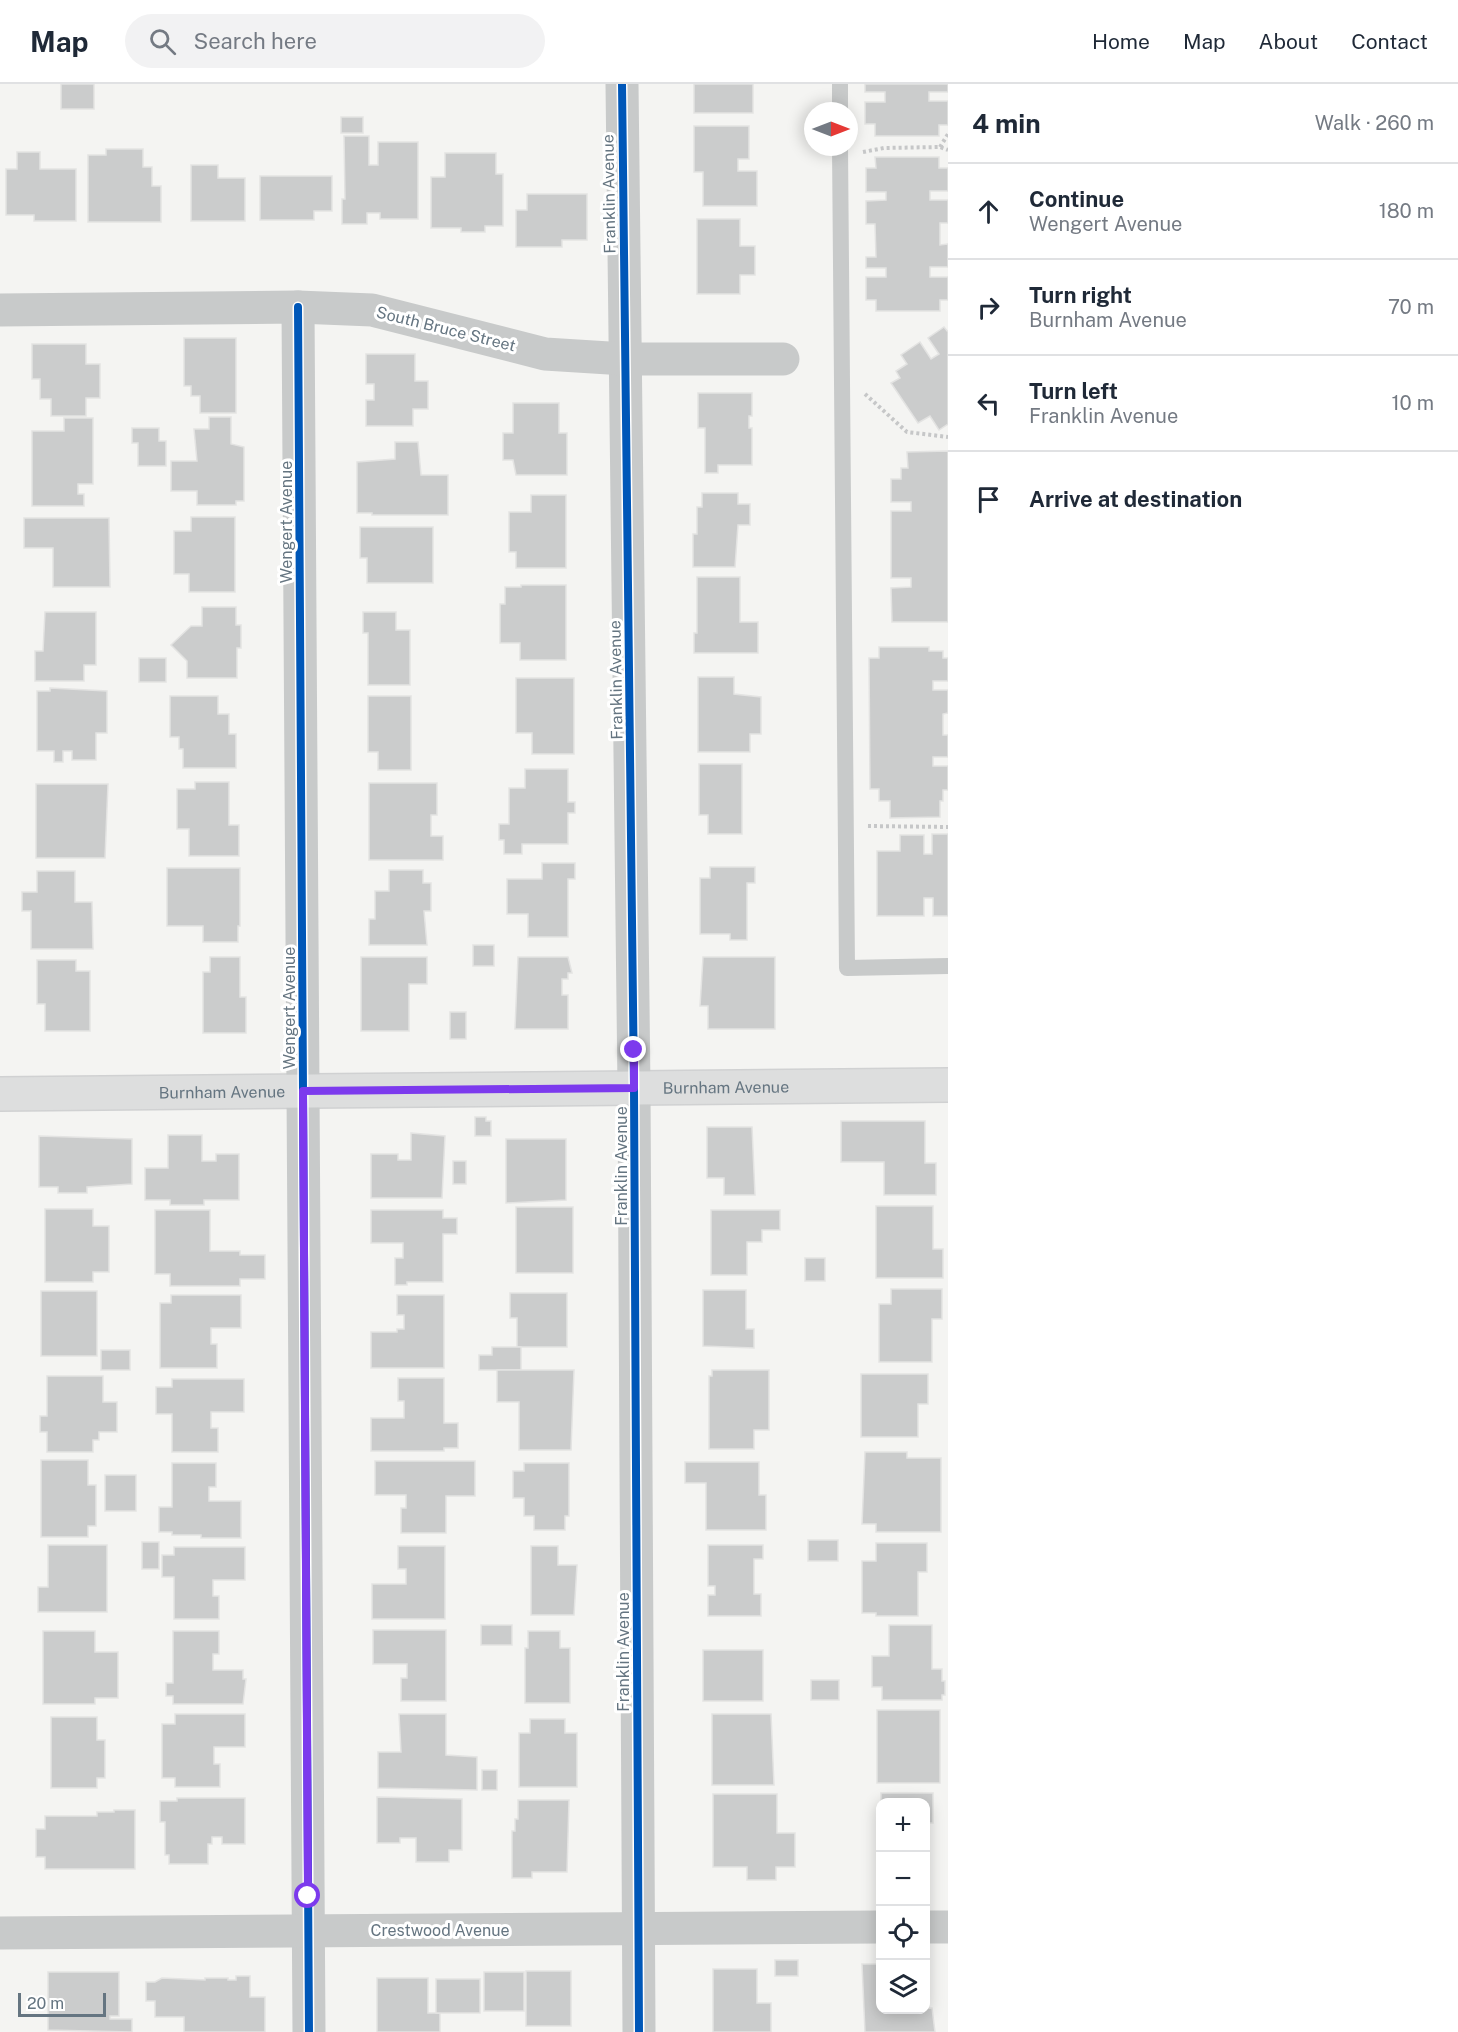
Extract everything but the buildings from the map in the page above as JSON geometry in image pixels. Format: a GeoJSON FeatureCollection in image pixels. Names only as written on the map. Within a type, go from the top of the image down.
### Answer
{"type":"FeatureCollection","features":[{"type":"Feature","properties":{"kind":"street","name":"Franklin Avenue"},"geometry":{"type":"LineString","coordinates":[[621,84],[634,1088],[639,2032]]}},
{"type":"Feature","properties":{"kind":"street","name":"South Bruce Street"},"geometry":{"type":"LineString","coordinates":[[0,310],[298,307],[372,310],[545,354],[625,359],[783,359]]}},
{"type":"Feature","properties":{"kind":"street","name":"Wengert Avenue"},"geometry":{"type":"LineString","coordinates":[[298,307],[309,2032]]}},
{"type":"Feature","properties":{"kind":"street","name":"Burnham Avenue"},"geometry":{"type":"LineString","coordinates":[[0,1094],[948,1085]]}},
{"type":"Feature","properties":{"kind":"street","name":"Crestwood Avenue"},"geometry":{"type":"LineString","coordinates":[[0,1933],[876,1927]]}},
{"type":"Feature","properties":{"kind":"street"},"geometry":{"type":"LineString","coordinates":[[930,1927],[948,1927]]}},
{"type":"Feature","properties":{"kind":"lane"},"geometry":{"type":"LineString","coordinates":[[840,84],[840,102]]}},
{"type":"Feature","properties":{"kind":"lane"},"geometry":{"type":"LineString","coordinates":[[840,156],[847,968],[948,966]]}},
{"type":"Feature","properties":{"kind":"path"},"geometry":{"type":"LineString","coordinates":[[940,147],[948,134]]}},
{"type":"Feature","properties":{"kind":"path"},"geometry":{"type":"LineString","coordinates":[[858,150],[940,147],[948,150]]}},
{"type":"Feature","properties":{"kind":"path"},"geometry":{"type":"LineString","coordinates":[[842,373],[907,432],[948,437]]}},
{"type":"Feature","properties":{"kind":"path"},"geometry":{"type":"LineString","coordinates":[[846,825],[948,827]]}},
{"type":"Feature","properties":{"kind":"cycle path"},"geometry":{"type":"LineString","coordinates":[[622,84],[634,1088],[639,2032]]}},
{"type":"Feature","properties":{"kind":"cycle path"},"geometry":{"type":"LineString","coordinates":[[298,307],[309,2032]]}},
{"type":"Feature","properties":{"kind":"route"},"geometry":{"type":"LineString","coordinates":[[308,1896],[303,1091],[634,1088],[634,1050]]}}]}
